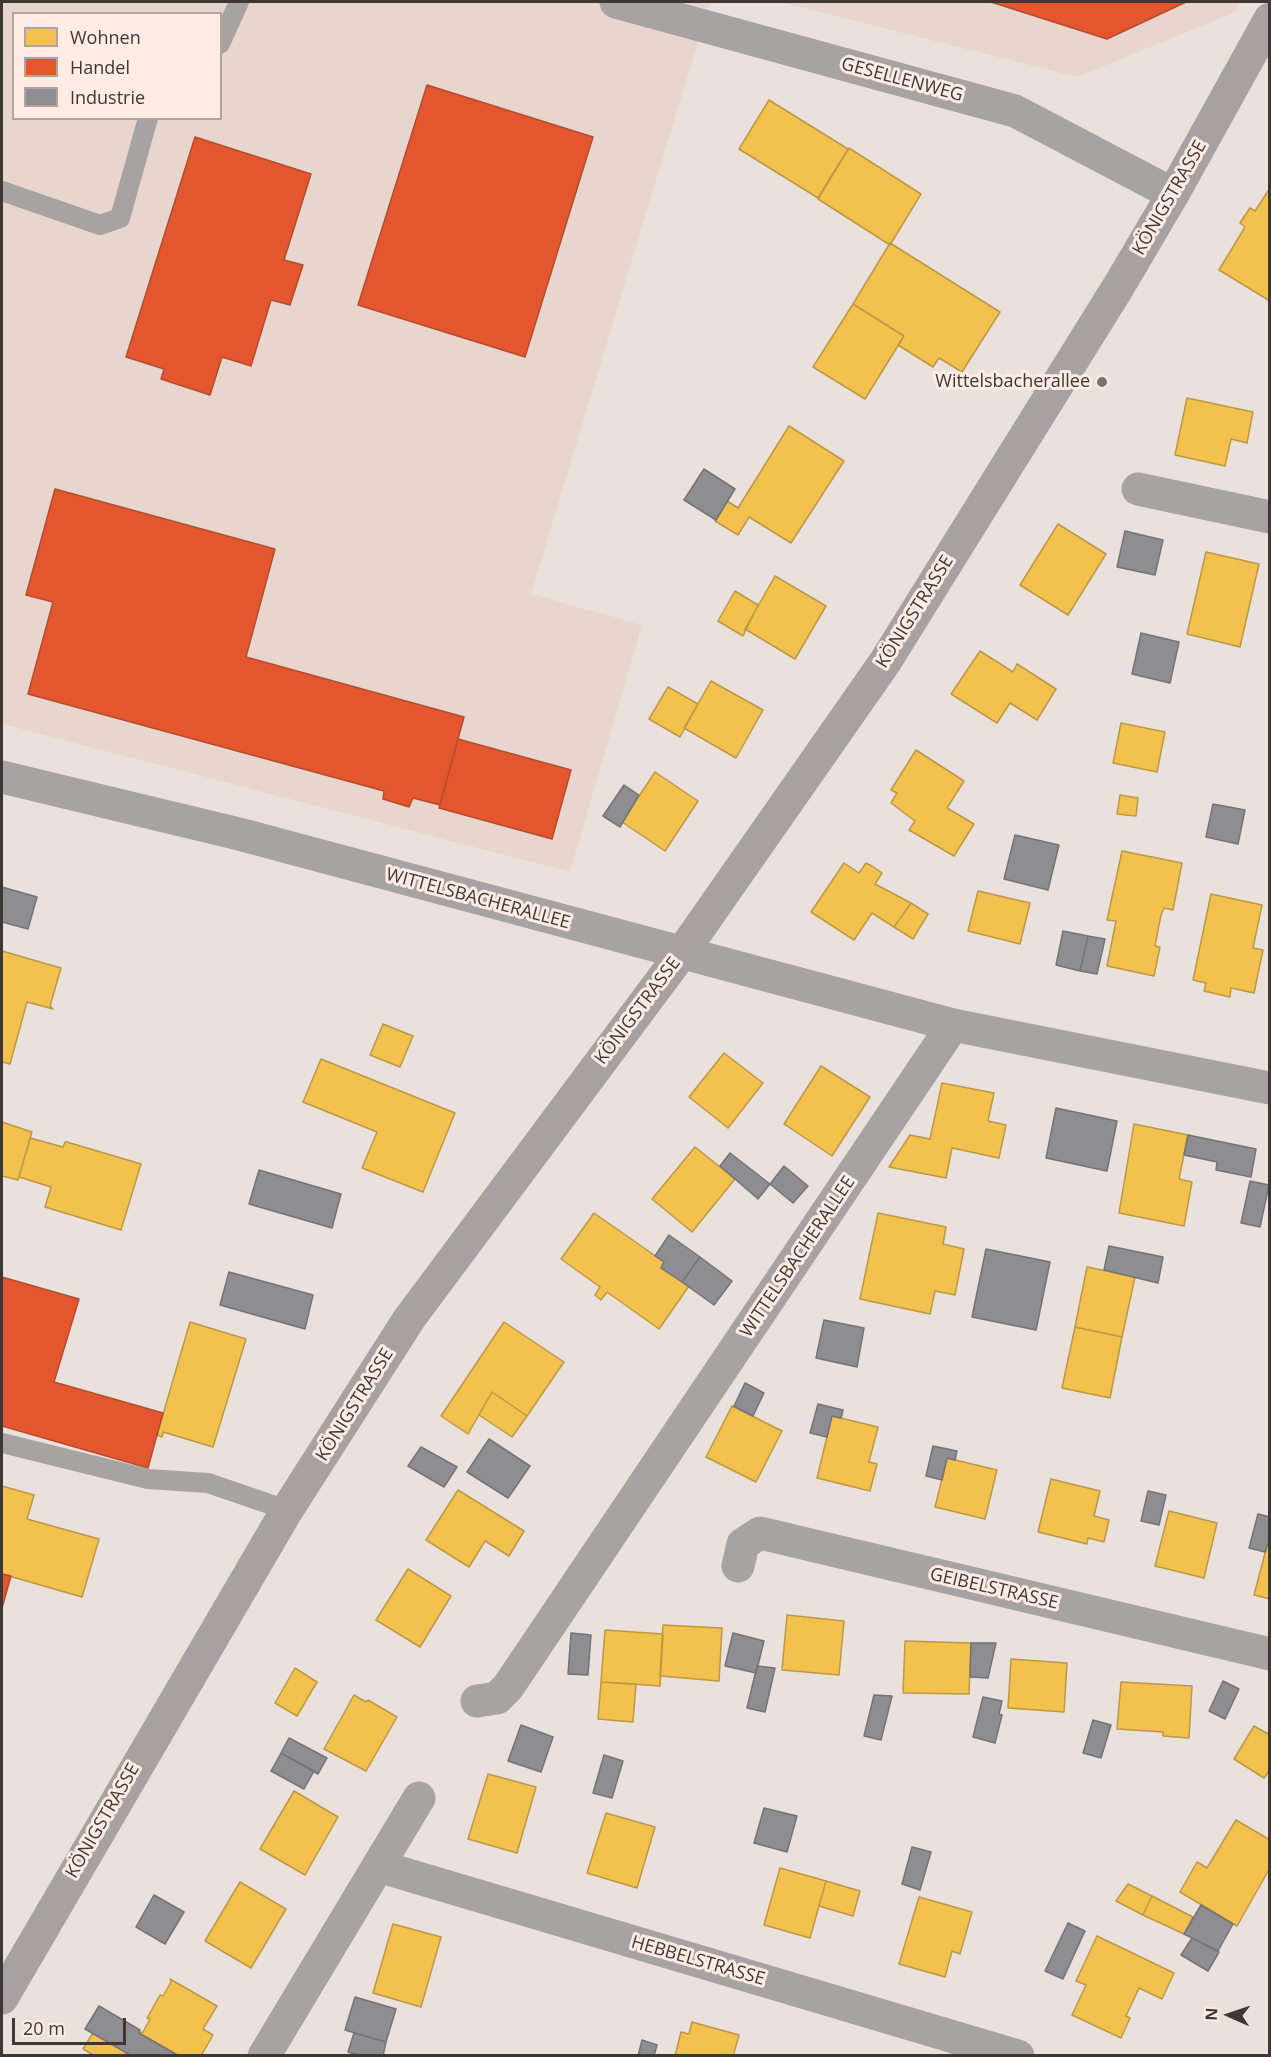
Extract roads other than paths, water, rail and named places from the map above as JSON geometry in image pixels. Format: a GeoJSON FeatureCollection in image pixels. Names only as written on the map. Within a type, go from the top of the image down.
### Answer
{"type":"FeatureCollection","features":[{"type":"Feature","properties":{"kind":"main road","name":"KÖNIGSTRASSE"},"geometry":{"type":"LineString","coordinates":[[2,1998],[287,1510],[409,1319],[681,954],[885,662],[1173,194],[1269,20]]}},
{"type":"Feature","properties":{"kind":"street","name":"GESELLENWEG"},"geometry":{"type":"LineString","coordinates":[[616,2],[1015,111],[1173,194]]}},
{"type":"Feature","properties":{"kind":"street"},"geometry":{"type":"LineString","coordinates":[[1138,489],[1269,517]]}},
{"type":"Feature","properties":{"kind":"street","name":"WITTELSBACHERALLEE"},"geometry":{"type":"LineString","coordinates":[[2,777],[239,834],[953,1025],[1269,1088]]}},
{"type":"Feature","properties":{"kind":"street","name":"WITTELSBACHERALLEE"},"geometry":{"type":"LineString","coordinates":[[477,1701],[497,1698],[508,1687],[953,1025]]}},
{"type":"Feature","properties":{"kind":"street","name":"GEIBELSTRASSE"},"geometry":{"type":"LineString","coordinates":[[738,1566],[743,1544],[760,1533],[1269,1654]]}},
{"type":"Feature","properties":{"kind":"street"},"geometry":{"type":"LineString","coordinates":[[264,2055],[419,1798]]}},
{"type":"Feature","properties":{"kind":"street","name":"HEBBELSTRASSE"},"geometry":{"type":"LineString","coordinates":[[378,1866],[1018,2055]]}},
{"type":"Feature","properties":{"kind":"lane"},"geometry":{"type":"LineString","coordinates":[[222,40],[239,2]]}},
{"type":"Feature","properties":{"kind":"lane"},"geometry":{"type":"LineString","coordinates":[[2,191],[100,225],[120,218],[147,120]]}},
{"type":"Feature","properties":{"kind":"lane"},"geometry":{"type":"LineString","coordinates":[[2,1443],[148,1479],[208,1484],[287,1510]]}},
{"type":"Feature","properties":{"kind":"place","name":"Wittelsbacherallee"},"geometry":{"type":"Point","coordinates":[1102,382]}}]}
